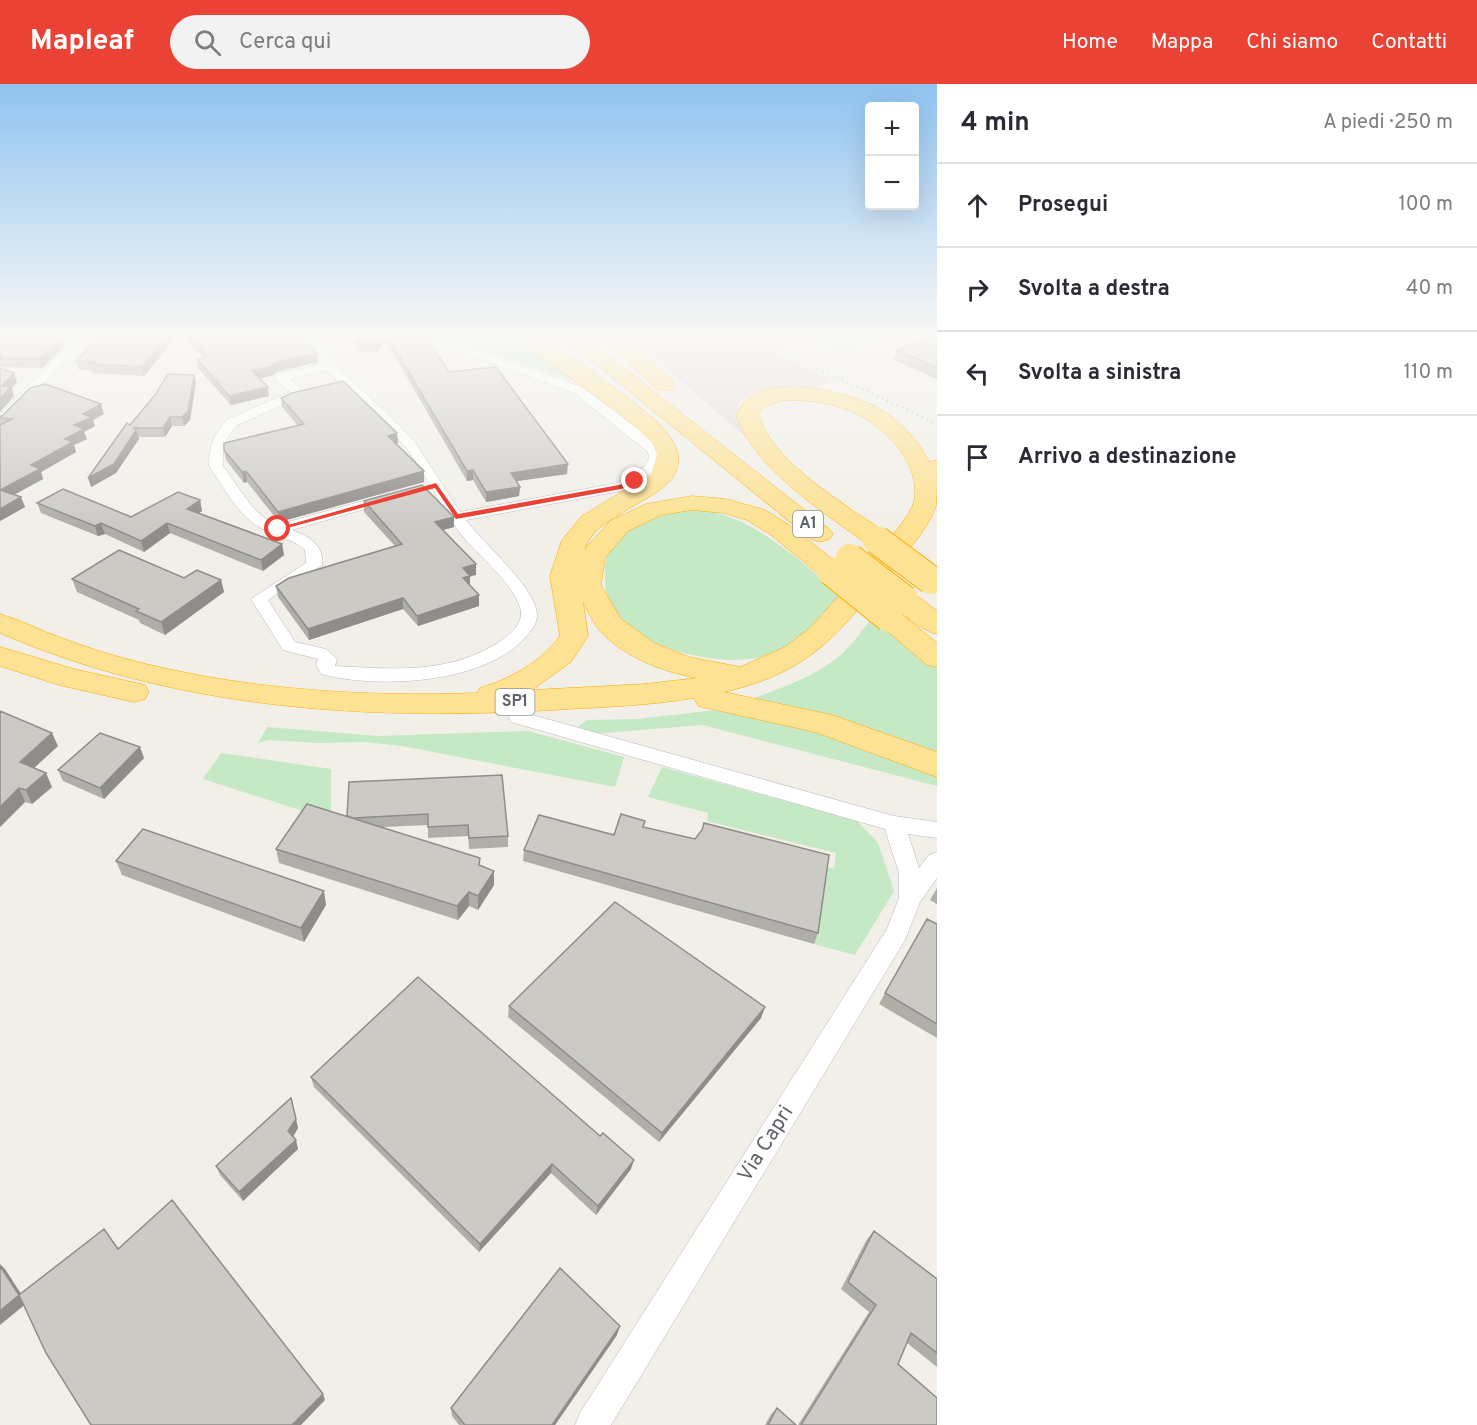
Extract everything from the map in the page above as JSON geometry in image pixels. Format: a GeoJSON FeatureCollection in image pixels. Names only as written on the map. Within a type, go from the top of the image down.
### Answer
{"type":"FeatureCollection","features":[{"type":"Feature","properties":{"kind":"highway"},"geometry":{"type":"LineString","coordinates":[[449,705],[509,691],[561,655],[574,636],[563,576],[575,540],[591,521],[660,478],[666,467],[669,454],[662,438],[614,400]]}},
{"type":"Feature","properties":{"kind":"highway"},"geometry":{"type":"LineString","coordinates":[[637,400],[765,490]]}},
{"type":"Feature","properties":{"kind":"highway","name":"A1"},"geometry":{"type":"LineString","coordinates":[[650,400],[765,490],[855,554],[919,595],[937,625]]}},
{"type":"Feature","properties":{"kind":"highway","name":"A1"},"geometry":{"type":"LineString","coordinates":[[673,400],[718,433],[855,554]]}},
{"type":"Feature","properties":{"kind":"highway"},"geometry":{"type":"LineString","coordinates":[[681,400],[718,433]]}},
{"type":"Feature","properties":{"kind":"highway"},"geometry":{"type":"LineString","coordinates":[[763,400],[754,404],[748,411],[748,422],[758,438],[855,554]]}},
{"type":"Feature","properties":{"kind":"highway"},"geometry":{"type":"LineString","coordinates":[[838,400],[866,410],[896,434],[915,457],[926,477],[932,503]]}},
{"type":"Feature","properties":{"kind":"highway","name":"SP1"},"geometry":{"type":"LineString","coordinates":[[0,639],[93,675],[186,698],[292,714],[372,720],[442,720],[651,709],[709,699],[741,691],[782,676],[815,658],[844,633],[918,542],[932,503],[937,467]]}},
{"type":"Feature","properties":{"kind":"highway"},"geometry":{"type":"LineString","coordinates":[[760,670],[727,673],[683,666],[644,650],[610,625],[588,585],[592,557],[619,526],[655,509],[692,503],[726,506],[756,515],[780,530],[855,554],[919,595],[937,658]]}},
{"type":"Feature","properties":{"kind":"highway","name":"SP1"},"geometry":{"type":"LineString","coordinates":[[0,623],[48,644],[137,672],[169,680],[283,695],[449,705],[666,692],[708,686],[760,670],[804,648],[828,627],[902,540],[923,508],[932,503]]}},
{"type":"Feature","properties":{"kind":"highway"},"geometry":{"type":"LineString","coordinates":[[0,605],[122,656],[283,695]]}},
{"type":"Feature","properties":{"kind":"highway"},"geometry":{"type":"LineString","coordinates":[[0,656],[36,669],[102,686],[186,698]]}},
{"type":"Feature","properties":{"kind":"highway"},"geometry":{"type":"LineString","coordinates":[[709,699],[821,723],[937,765]]}},
{"type":"Feature","properties":{"kind":"street"},"geometry":{"type":"LineString","coordinates":[[0,422],[22,400]]}},
{"type":"Feature","properties":{"kind":"street"},"geometry":{"type":"LineString","coordinates":[[283,400],[233,422],[225,429],[218,443],[216,466],[262,524],[305,541],[316,560],[314,565],[259,598],[289,646],[296,650],[325,655],[328,659],[327,670],[335,672],[410,676],[448,671],[482,660],[504,648],[518,636],[527,623],[529,611],[522,594],[465,530],[431,487],[410,445],[363,400]]}},
{"type":"Feature","properties":{"kind":"street"},"geometry":{"type":"LineString","coordinates":[[456,517],[621,487],[643,476],[653,465],[655,451],[590,400]]}},
{"type":"Feature","properties":{"kind":"street"},"geometry":{"type":"LineString","coordinates":[[278,529],[402,495]]}},
{"type":"Feature","properties":{"kind":"street"},"geometry":{"type":"LineString","coordinates":[[518,717],[894,824],[937,830]]}},
{"type":"Feature","properties":{"kind":"street"},"geometry":{"type":"LineString","coordinates":[[894,824],[910,873],[909,898]]}},
{"type":"Feature","properties":{"kind":"street","name":"Via Capri"},"geometry":{"type":"LineString","coordinates":[[592,1425],[897,933],[909,898],[937,861]]}},
{"type":"Feature","properties":{"kind":"shaded area"},"geometry":{"type":"Polygon","coordinates":[[[703,400],[741,400],[737,412],[746,437],[703,400]]]}},
{"type":"Feature","properties":{"kind":"green space"},"geometry":{"type":"Polygon","coordinates":[[[702,510],[742,522],[760,532],[844,597],[795,641],[777,652],[759,658],[715,659],[691,655],[647,639],[629,627],[610,605],[605,587],[607,558],[613,544],[637,524],[670,514],[702,510]]]}},
{"type":"Feature","properties":{"kind":"green space"},"geometry":{"type":"Polygon","coordinates":[[[873,616],[937,667],[937,761],[746,701],[780,689],[832,662],[849,646],[873,616]]]}},
{"type":"Feature","properties":{"kind":"green space"},"geometry":{"type":"Polygon","coordinates":[[[717,710],[823,730],[937,772],[937,786],[703,725],[591,734],[580,730],[579,726],[587,720],[637,719],[717,710]]]}},
{"type":"Feature","properties":{"kind":"green space"},"geometry":{"type":"Polygon","coordinates":[[[267,727],[378,736],[528,731],[624,757],[615,787],[402,746],[365,742],[318,743],[268,740],[258,743],[267,727]]]}},
{"type":"Feature","properties":{"kind":"green space"},"geometry":{"type":"Polygon","coordinates":[[[221,753],[331,769],[331,820],[203,779],[221,753]]]}},
{"type":"Feature","properties":{"kind":"green space"},"geometry":{"type":"Polygon","coordinates":[[[662,767],[857,821],[878,843],[894,891],[855,955],[814,944],[824,866],[834,869],[836,853],[707,821],[708,813],[648,797],[662,767]]]}},
{"type":"Feature","properties":{"kind":"building"},"geometry":{"type":"Polygon","coordinates":[[[18,400],[89,400],[101,404],[83,414],[92,417],[74,425],[84,429],[65,439],[73,442],[31,465],[40,469],[0,490],[0,425],[12,419],[0,418],[0,416],[18,400]]]}},
{"type":"Feature","properties":{"kind":"building"},"geometry":{"type":"Polygon","coordinates":[[[151,400],[190,400],[188,411],[182,417],[170,417],[163,428],[134,428],[136,430],[114,464],[88,478],[127,423],[130,425],[151,400]]]}},
{"type":"Feature","properties":{"kind":"building"},"geometry":{"type":"Polygon","coordinates":[[[282,400],[362,400],[397,433],[388,436],[424,471],[278,512],[246,471],[242,472],[224,450],[224,443],[304,424],[282,400]]]}},
{"type":"Feature","properties":{"kind":"building"},"geometry":{"type":"Polygon","coordinates":[[[425,400],[520,400],[568,464],[511,473],[520,487],[486,492],[473,470],[467,471],[425,400]]]}},
{"type":"Feature","properties":{"kind":"building"},"geometry":{"type":"Polygon","coordinates":[[[422,485],[454,517],[435,522],[476,564],[463,568],[470,576],[463,578],[479,595],[417,616],[403,598],[308,629],[276,586],[289,578],[402,544],[364,501],[422,485]]]}},
{"type":"Feature","properties":{"kind":"building"},"geometry":{"type":"Polygon","coordinates":[[[63,489],[131,517],[178,492],[200,500],[187,509],[282,544],[261,560],[167,523],[141,541],[101,523],[95,526],[37,503],[63,489]]]}},
{"type":"Feature","properties":{"kind":"building"},"geometry":{"type":"Polygon","coordinates":[[[0,490],[21,497],[0,509],[0,490]]]}},
{"type":"Feature","properties":{"kind":"building"},"geometry":{"type":"Polygon","coordinates":[[[119,550],[184,578],[197,570],[221,580],[161,622],[136,611],[139,609],[72,579],[119,550]]]}},
{"type":"Feature","properties":{"kind":"building"},"geometry":{"type":"Polygon","coordinates":[[[0,711],[52,733],[20,762],[46,773],[26,790],[19,788],[0,807],[0,711]]]}},
{"type":"Feature","properties":{"kind":"building"},"geometry":{"type":"Polygon","coordinates":[[[100,733],[140,747],[100,788],[58,770],[100,733]]]}},
{"type":"Feature","properties":{"kind":"building"},"geometry":{"type":"Polygon","coordinates":[[[502,775],[508,836],[469,838],[468,825],[428,827],[428,814],[353,818],[347,816],[349,782],[502,775]]]}},
{"type":"Feature","properties":{"kind":"building"},"geometry":{"type":"Polygon","coordinates":[[[307,804],[480,858],[479,865],[494,871],[478,896],[469,892],[457,906],[276,849],[307,804]]]}},
{"type":"Feature","properties":{"kind":"building"},"geometry":{"type":"Polygon","coordinates":[[[621,814],[645,821],[643,827],[695,839],[704,823],[829,855],[818,933],[524,850],[539,815],[614,835],[621,814]]]}},
{"type":"Feature","properties":{"kind":"building"},"geometry":{"type":"Polygon","coordinates":[[[143,829],[324,891],[301,928],[116,861],[143,829]]]}},
{"type":"Feature","properties":{"kind":"building"},"geometry":{"type":"Polygon","coordinates":[[[615,902],[765,1007],[662,1133],[509,1006],[615,902]]]}},
{"type":"Feature","properties":{"kind":"building"},"geometry":{"type":"Polygon","coordinates":[[[927,919],[937,924],[937,1024],[885,993],[927,919]]]}},
{"type":"Feature","properties":{"kind":"building"},"geometry":{"type":"Polygon","coordinates":[[[418,977],[600,1136],[603,1133],[634,1160],[598,1206],[552,1164],[480,1244],[311,1077],[418,977]]]}},
{"type":"Feature","properties":{"kind":"building"},"geometry":{"type":"Polygon","coordinates":[[[291,1098],[296,1119],[288,1131],[296,1140],[239,1192],[216,1166],[291,1098]]]}},
{"type":"Feature","properties":{"kind":"building"},"geometry":{"type":"Polygon","coordinates":[[[172,1200],[323,1394],[292,1425],[91,1425],[46,1353],[19,1295],[104,1229],[118,1249],[172,1200]]]}},
{"type":"Feature","properties":{"kind":"building"},"geometry":{"type":"Polygon","coordinates":[[[874,1231],[937,1279],[937,1353],[911,1333],[898,1364],[937,1398],[937,1425],[801,1425],[876,1305],[848,1282],[874,1231]]]}},
{"type":"Feature","properties":{"kind":"building"},"geometry":{"type":"Polygon","coordinates":[[[0,1266],[19,1295],[0,1311],[0,1266]]]}},
{"type":"Feature","properties":{"kind":"building"},"geometry":{"type":"Polygon","coordinates":[[[560,1268],[620,1326],[552,1425],[465,1425],[451,1408],[560,1268]]]}},
{"type":"Feature","properties":{"kind":"building"},"geometry":{"type":"Polygon","coordinates":[[[777,1408],[796,1425],[768,1425],[777,1408]]]}},
{"type":"Feature","properties":{"kind":"railway"},"geometry":{"type":"LineString","coordinates":[[885,400],[937,424]]}},
{"type":"Feature","properties":{"kind":"route"},"geometry":{"type":"LineString","coordinates":[[278,529],[436,485],[456,517],[621,487],[635,481]]}}]}
